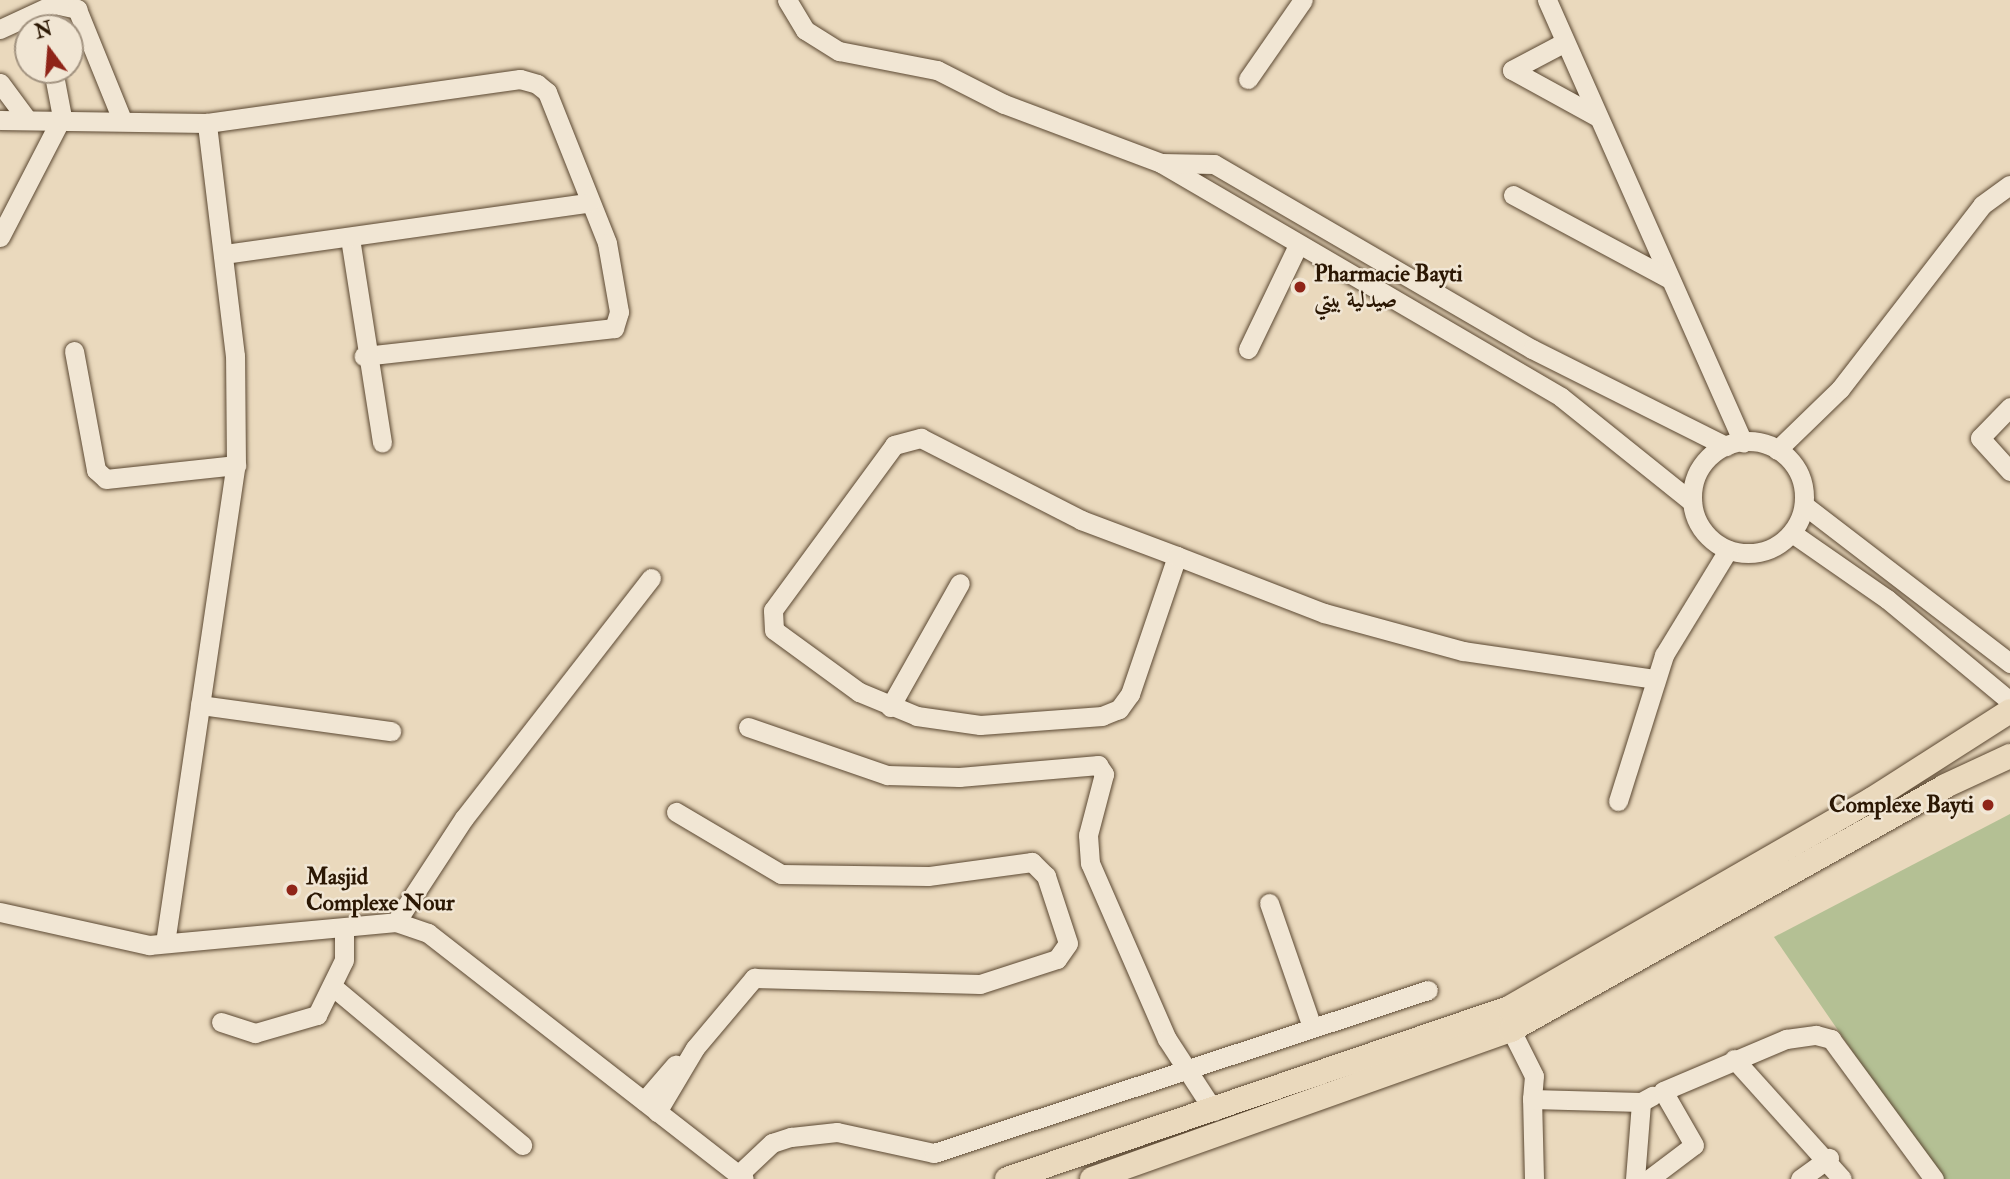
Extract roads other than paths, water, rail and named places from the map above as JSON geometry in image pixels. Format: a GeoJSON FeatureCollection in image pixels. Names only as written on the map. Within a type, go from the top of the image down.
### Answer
{"type":"FeatureCollection","features":[{"type":"Feature","properties":{"kind":"main road"},"geometry":{"type":"LineString","coordinates":[[1007,1179],[1443,1034],[1544,992],[2010,711]]}},
{"type":"Feature","properties":{"kind":"main road"},"geometry":{"type":"LineString","coordinates":[[1092,1179],[1511,1030],[1921,800],[2010,756]]}},
{"type":"Feature","properties":{"kind":"street"},"geometry":{"type":"LineString","coordinates":[[787,0],[805,30],[839,51],[937,70],[1004,104],[1161,163],[1561,397],[1692,502],[1703,531],[1728,550],[1759,552],[1792,533],[1804,505],[1800,476],[1777,450],[1735,444],[1532,349],[1214,164],[1161,163]]}},
{"type":"Feature","properties":{"kind":"street"},"geometry":{"type":"LineString","coordinates":[[1248,79],[1303,0]]}},
{"type":"Feature","properties":{"kind":"street"},"geometry":{"type":"LineString","coordinates":[[1547,0],[1668,278],[1735,444]]}},
{"type":"Feature","properties":{"kind":"street"},"geometry":{"type":"LineString","coordinates":[[0,29],[40,8],[66,5],[84,18],[122,120]]}},
{"type":"Feature","properties":{"kind":"street"},"geometry":{"type":"LineString","coordinates":[[40,8],[41,14]]}},
{"type":"Feature","properties":{"kind":"street"},"geometry":{"type":"LineString","coordinates":[[1565,43],[1512,70],[1596,116]]}},
{"type":"Feature","properties":{"kind":"street"},"geometry":{"type":"LineString","coordinates":[[0,120],[62,117],[207,123],[520,79],[547,92],[588,203],[607,243],[619,312],[607,333],[364,356]]}},
{"type":"Feature","properties":{"kind":"street"},"geometry":{"type":"LineString","coordinates":[[0,83],[26,118]]}},
{"type":"Feature","properties":{"kind":"street"},"geometry":{"type":"LineString","coordinates":[[0,237],[62,117],[56,84]]}},
{"type":"Feature","properties":{"kind":"street"},"geometry":{"type":"LineString","coordinates":[[165,943],[236,465],[237,391],[224,254],[207,123]]}},
{"type":"Feature","properties":{"kind":"street"},"geometry":{"type":"LineString","coordinates":[[1777,450],[1840,389],[1982,205],[2010,185]]}},
{"type":"Feature","properties":{"kind":"street"},"geometry":{"type":"LineString","coordinates":[[1513,195],[1668,278]]}},
{"type":"Feature","properties":{"kind":"street"},"geometry":{"type":"LineString","coordinates":[[224,254],[588,203]]}},
{"type":"Feature","properties":{"kind":"street"},"geometry":{"type":"LineString","coordinates":[[1276,232],[1292,210]]}},
{"type":"Feature","properties":{"kind":"street"},"geometry":{"type":"LineString","coordinates":[[350,238],[364,356],[382,443]]}},
{"type":"Feature","properties":{"kind":"street"},"geometry":{"type":"LineString","coordinates":[[1248,349],[1298,245]]}},
{"type":"Feature","properties":{"kind":"street"},"geometry":{"type":"LineString","coordinates":[[74,351],[96,470],[106,479],[236,465]]}},
{"type":"Feature","properties":{"kind":"street"},"geometry":{"type":"LineString","coordinates":[[2010,407],[1980,438],[2010,471]]}},
{"type":"Feature","properties":{"kind":"street"},"geometry":{"type":"LineString","coordinates":[[1177,556],[1130,694],[1111,713],[980,725],[890,707],[804,656],[770,620],[902,440],[930,442],[1081,520],[1177,556],[1324,613],[1463,651],[1655,678]]}},
{"type":"Feature","properties":{"kind":"street"},"geometry":{"type":"LineString","coordinates":[[1692,502],[1700,468],[1735,444]]}},
{"type":"Feature","properties":{"kind":"street"},"geometry":{"type":"LineString","coordinates":[[1804,505],[2010,663]]}},
{"type":"Feature","properties":{"kind":"street"},"geometry":{"type":"LineString","coordinates":[[1792,533],[1887,599],[2010,701]]}},
{"type":"Feature","properties":{"kind":"street"},"geometry":{"type":"LineString","coordinates":[[1618,801],[1655,678],[1685,611],[1728,550]]}},
{"type":"Feature","properties":{"kind":"street"},"geometry":{"type":"LineString","coordinates":[[396,922],[464,818],[651,578]]}},
{"type":"Feature","properties":{"kind":"street"},"geometry":{"type":"LineString","coordinates":[[890,707],[960,583]]}},
{"type":"Feature","properties":{"kind":"street"},"geometry":{"type":"LineString","coordinates":[[200,705],[391,731]]}},
{"type":"Feature","properties":{"kind":"street"},"geometry":{"type":"LineString","coordinates":[[748,727],[887,775],[959,777],[1098,765],[1104,774],[1088,835],[1090,863],[1186,1069],[1214,1111]]}},
{"type":"Feature","properties":{"kind":"street"},"geometry":{"type":"LineString","coordinates":[[650,1107],[754,978],[980,985],[1057,960],[1068,943],[1046,876],[1032,862],[928,876],[781,874],[676,812]]}},
{"type":"Feature","properties":{"kind":"street"},"geometry":{"type":"LineString","coordinates":[[1269,903],[1312,1027]]}},
{"type":"Feature","properties":{"kind":"street"},"geometry":{"type":"LineString","coordinates":[[0,912],[118,941],[165,943],[396,922],[428,933],[741,1177],[772,1143],[791,1137],[837,1132],[934,1153],[1428,990]]}},
{"type":"Feature","properties":{"kind":"street"},"geometry":{"type":"LineString","coordinates":[[221,1022],[255,1033],[308,1020],[317,1015],[344,960],[344,928]]}},
{"type":"Feature","properties":{"kind":"street"},"geometry":{"type":"LineString","coordinates":[[331,986],[522,1145]]}},
{"type":"Feature","properties":{"kind":"street"},"geometry":{"type":"LineString","coordinates":[[1511,1030],[1534,1076],[1534,1179]]}},
{"type":"Feature","properties":{"kind":"street"},"geometry":{"type":"LineString","coordinates":[[1532,1099],[1641,1102],[1734,1059],[1786,1040],[1831,1040],[1934,1179]]}},
{"type":"Feature","properties":{"kind":"street"},"geometry":{"type":"LineString","coordinates":[[1734,1059],[1829,1158],[1842,1179]]}},
{"type":"Feature","properties":{"kind":"street"},"geometry":{"type":"LineString","coordinates":[[1649,1179],[1694,1145],[1663,1091]]}},
{"type":"Feature","properties":{"kind":"street"},"geometry":{"type":"LineString","coordinates":[[1635,1179],[1641,1102]]}},
{"type":"Feature","properties":{"kind":"street"},"geometry":{"type":"LineString","coordinates":[[1800,1179],[1829,1158]]}},
{"type":"Feature","properties":{"kind":"place","name":"Pharmacie Bayti صيدلية بيتي"},"geometry":{"type":"Point","coordinates":[1300,287]}},
{"type":"Feature","properties":{"kind":"place","name":"Complexe Bayti"},"geometry":{"type":"Point","coordinates":[1988,805]}},
{"type":"Feature","properties":{"kind":"place","name":"Masjid Complexe Nour"},"geometry":{"type":"Point","coordinates":[292,890]}}]}
